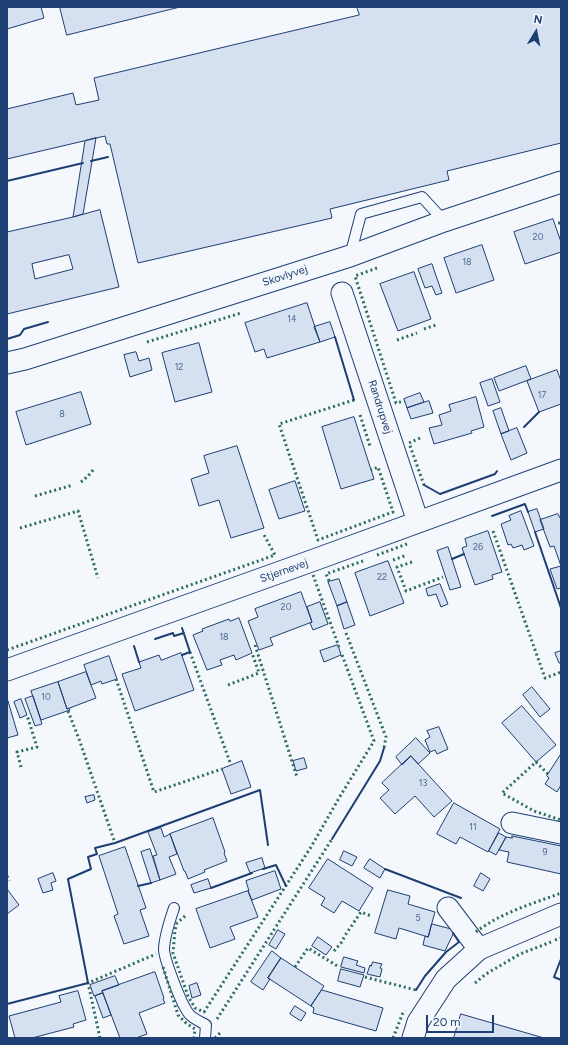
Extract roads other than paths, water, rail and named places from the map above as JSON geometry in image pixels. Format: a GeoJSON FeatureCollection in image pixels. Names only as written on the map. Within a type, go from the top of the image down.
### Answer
{"type":"FeatureCollection","features":[{"type":"Feature","properties":{"kind":"street","name":"Skovlyvej"},"geometry":{"type":"LineString","coordinates":[[7,363],[350,256],[561,182]]}},
{"type":"Feature","properties":{"kind":"street","name":"Randrupvej"},"geometry":{"type":"LineString","coordinates":[[342,293],[418,522]]}},
{"type":"Feature","properties":{"kind":"street","name":"Stjernevej"},"geometry":{"type":"LineString","coordinates":[[7,670],[561,470]]}},
{"type":"Feature","properties":{"kind":"street"},"geometry":{"type":"LineString","coordinates":[[512,823],[561,833]]}},
{"type":"Feature","properties":{"kind":"street"},"geometry":{"type":"LineString","coordinates":[[448,908],[480,949]]}},
{"type":"Feature","properties":{"kind":"street"},"geometry":{"type":"LineString","coordinates":[[413,1038],[418,1022],[446,979],[480,949],[561,914]]}},
{"type":"Feature","properties":{"kind":"lane"},"geometry":{"type":"LineString","coordinates":[[350,256],[362,214],[422,197],[444,222]]}},
{"type":"Feature","properties":{"kind":"lane"},"geometry":{"type":"LineString","coordinates":[[174,908],[167,928],[164,949],[166,960],[180,997],[190,1015],[206,1025],[205,1038]]}}]}
